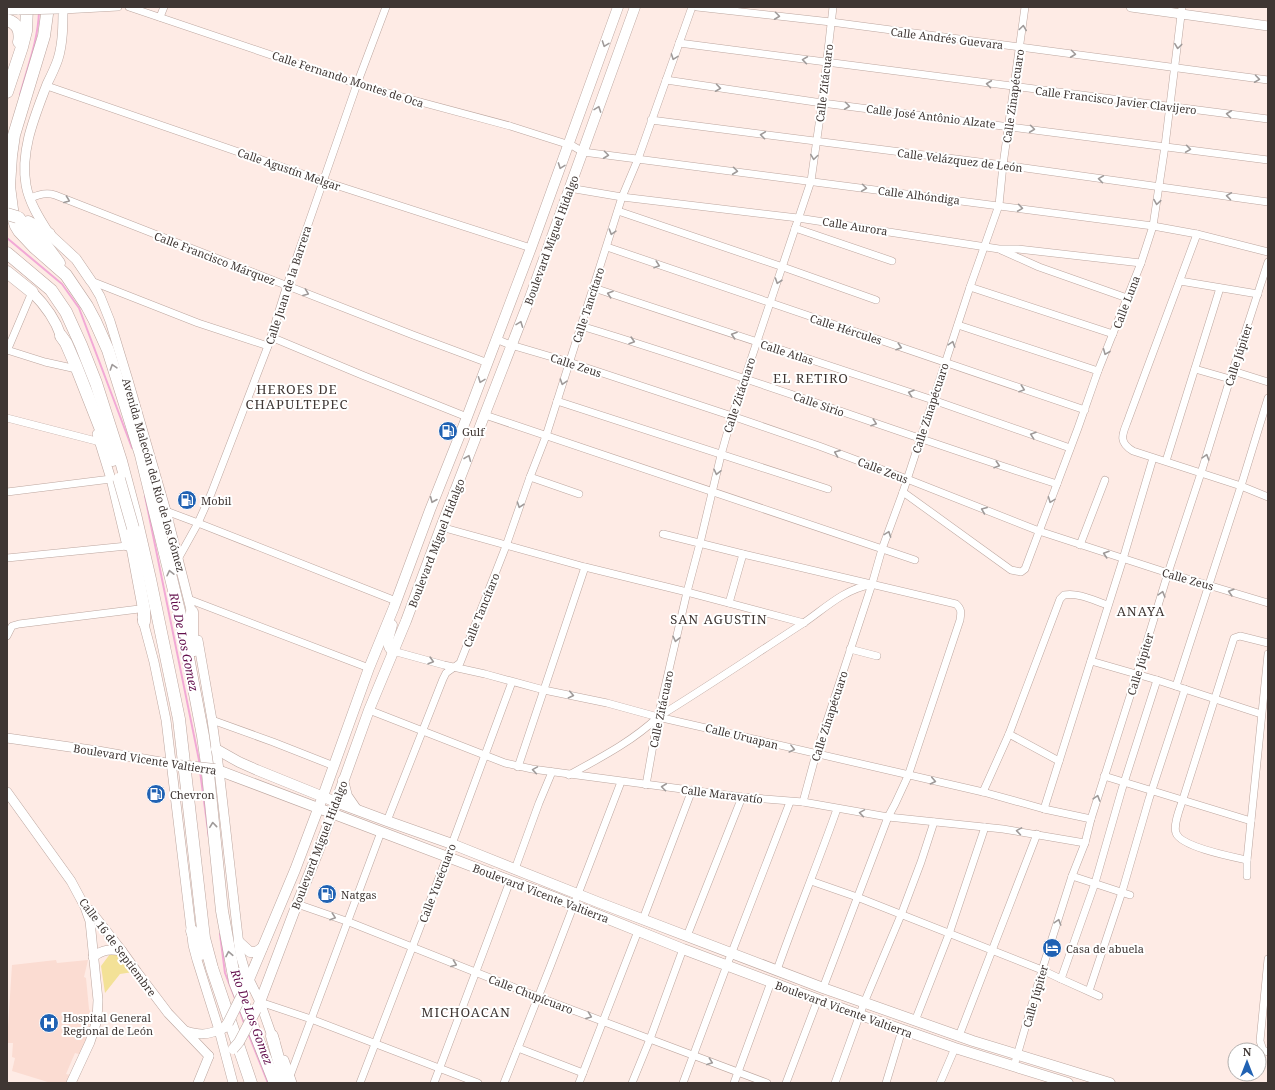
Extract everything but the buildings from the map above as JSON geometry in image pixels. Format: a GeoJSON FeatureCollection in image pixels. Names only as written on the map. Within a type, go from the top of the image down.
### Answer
{"type":"FeatureCollection","features":[{"type":"Feature","properties":{"kind":"main road","name":"Boulevard Miguel Hidalgo"},"geometry":{"type":"LineString","coordinates":[[220,1030],[225,1027],[247,985],[318,809],[430,510],[532,248],[618,7]]}},
{"type":"Feature","properties":{"kind":"main road","name":"Boulevard Miguel Hidalgo"},"geometry":{"type":"LineString","coordinates":[[229,1050],[239,1042],[258,1006],[318,852],[369,710],[406,621],[528,303],[635,7]]}},
{"type":"Feature","properties":{"kind":"main road","name":"Avenida Malecón del Río de los Gómez"},"geometry":{"type":"LineString","coordinates":[[58,8],[44,36],[14,135],[9,186],[13,217],[19,231],[34,247],[66,275],[90,311],[108,350],[141,455],[180,615],[198,713],[207,764],[222,911],[234,977],[239,995],[275,1083]]}},
{"type":"Feature","properties":{"kind":"main road"},"geometry":{"type":"LineString","coordinates":[[7,92],[26,31],[23,9]]}},
{"type":"Feature","properties":{"kind":"main road"},"geometry":{"type":"LineString","coordinates":[[7,20],[15,24],[19,29],[20,34],[19,42],[7,79]]}},
{"type":"Feature","properties":{"kind":"main road"},"geometry":{"type":"LineString","coordinates":[[15,216],[52,253],[66,275]]}},
{"type":"Feature","properties":{"kind":"main road"},"geometry":{"type":"LineString","coordinates":[[15,216],[31,223],[49,234]]}},
{"type":"Feature","properties":{"kind":"main road","name":"Avenida Malecón del Río de los Gómez"},"geometry":{"type":"LineString","coordinates":[[49,234],[76,259],[91,281]]}},
{"type":"Feature","properties":{"kind":"main road"},"geometry":{"type":"LineString","coordinates":[[7,253],[51,290],[66,312],[96,383],[121,461],[135,514],[172,683],[181,734],[204,938],[228,1020],[251,1083]]}},
{"type":"Feature","properties":{"kind":"main road"},"geometry":{"type":"LineString","coordinates":[[7,272],[41,300],[54,318],[76,366],[101,428],[115,479],[133,528],[159,649],[164,668],[172,683]]}},
{"type":"Feature","properties":{"kind":"main road"},"geometry":{"type":"LineString","coordinates":[[121,461],[127,519],[144,609],[144,622]]}},
{"type":"Feature","properties":{"kind":"main road"},"geometry":{"type":"LineString","coordinates":[[393,651],[389,647],[388,643],[395,604]]}},
{"type":"Feature","properties":{"kind":"main road"},"geometry":{"type":"LineString","coordinates":[[192,612],[192,639],[198,689],[198,713]]}},
{"type":"Feature","properties":{"kind":"main road","name":"Boulevard Vicente Valtierra"},"geometry":{"type":"LineString","coordinates":[[216,749],[239,762],[336,802],[452,844],[731,954],[959,1036],[1110,1083]]}},
{"type":"Feature","properties":{"kind":"main road"},"geometry":{"type":"LineString","coordinates":[[233,775],[232,768],[239,762]]}},
{"type":"Feature","properties":{"kind":"main road","name":"Boulevard Vicente Valtierra"},"geometry":{"type":"LineString","coordinates":[[175,764],[217,769],[683,949],[860,1015],[954,1048],[1014,1066],[1039,1079],[1068,1083]]}},
{"type":"Feature","properties":{"kind":"main road"},"geometry":{"type":"LineString","coordinates":[[307,789],[329,779]]}},
{"type":"Feature","properties":{"kind":"main road"},"geometry":{"type":"LineString","coordinates":[[343,780],[348,796],[356,809]]}},
{"type":"Feature","properties":{"kind":"main road"},"geometry":{"type":"LineString","coordinates":[[326,828],[347,823],[359,824]]}},
{"type":"Feature","properties":{"kind":"main road"},"geometry":{"type":"LineString","coordinates":[[192,931],[228,1020]]}},
{"type":"Feature","properties":{"kind":"main road"},"geometry":{"type":"LineString","coordinates":[[239,942],[250,952],[256,952],[262,948]]}},
{"type":"Feature","properties":{"kind":"main road"},"geometry":{"type":"LineString","coordinates":[[272,1036],[289,1081]]}},
{"type":"Feature","properties":{"kind":"street"},"geometry":{"type":"LineString","coordinates":[[7,10],[118,7]]}},
{"type":"Feature","properties":{"kind":"street","name":"Calle Fernando Montes de Oca"},"geometry":{"type":"LineString","coordinates":[[129,7],[357,84],[510,126],[569,144]]}},
{"type":"Feature","properties":{"kind":"street"},"geometry":{"type":"LineString","coordinates":[[160,17],[164,7]]}},
{"type":"Feature","properties":{"kind":"street","name":"Calle Juan de la Barrera"},"geometry":{"type":"LineString","coordinates":[[178,558],[198,523],[211,494],[268,346],[287,285],[323,181],[386,7]]}},
{"type":"Feature","properties":{"kind":"street","name":"Calle Tancítaro"},"geometry":{"type":"LineString","coordinates":[[386,821],[446,673],[460,663],[506,546],[546,436],[622,197],[638,159],[692,7]]}},
{"type":"Feature","properties":{"kind":"street","name":"Calle Andrés Guevara"},"geometry":{"type":"LineString","coordinates":[[697,7],[831,22],[1268,80]]}},
{"type":"Feature","properties":{"kind":"street","name":"Calle Zitácuaro"},"geometry":{"type":"LineString","coordinates":[[646,785],[658,717],[720,455],[811,181],[833,7]]}},
{"type":"Feature","properties":{"kind":"street","name":"Calle Zinapécuaro"},"geometry":{"type":"LineString","coordinates":[[803,802],[816,754],[872,584],[882,549],[903,492],[970,287],[999,205],[1003,165],[1025,7]]}},
{"type":"Feature","properties":{"kind":"street"},"geometry":{"type":"LineString","coordinates":[[1131,7],[1182,10],[1268,26]]}},
{"type":"Feature","properties":{"kind":"street","name":"Avenida Malecón del Río de los Gómez"},"geometry":{"type":"LineString","coordinates":[[49,234],[39,217],[31,198],[26,185],[25,172],[27,144],[47,86],[58,60],[60,50],[58,8]]}},
{"type":"Feature","properties":{"kind":"street","name":"Calle Luna"},"geometry":{"type":"LineString","coordinates":[[903,492],[1011,570],[1021,572],[1025,569],[1085,410],[1098,371],[1141,262],[1153,226],[1165,146],[1182,10]]}},
{"type":"Feature","properties":{"kind":"street","name":"Calle Francisco Javier Clavijero"},"geometry":{"type":"LineString","coordinates":[[679,44],[1268,119]]}},
{"type":"Feature","properties":{"kind":"street","name":"Calle José Antônio Alzate"},"geometry":{"type":"LineString","coordinates":[[666,80],[822,103],[1268,160]]}},
{"type":"Feature","properties":{"kind":"street","name":"Calle Agustín Melgar"},"geometry":{"type":"LineString","coordinates":[[47,86],[323,181],[532,248]]}},
{"type":"Feature","properties":{"kind":"street","name":"Calle Velázquez de León"},"geometry":{"type":"LineString","coordinates":[[651,120],[1003,165],[1268,202]]}},
{"type":"Feature","properties":{"kind":"street","name":"Calle Alhóndiga"},"geometry":{"type":"LineString","coordinates":[[569,144],[583,152],[1153,226],[1196,234],[1268,252]]}},
{"type":"Feature","properties":{"kind":"street","name":"Calle Aurora"},"geometry":{"type":"LineString","coordinates":[[569,188],[622,197],[798,218],[999,249],[1025,250],[1141,262]]}},
{"type":"Feature","properties":{"kind":"street","name":"Calle Francisco Márquez"},"geometry":{"type":"LineString","coordinates":[[31,198],[40,194],[50,194],[488,363]]}},
{"type":"Feature","properties":{"kind":"street"},"geometry":{"type":"LineString","coordinates":[[618,211],[783,266],[876,300]]}},
{"type":"Feature","properties":{"kind":"street"},"geometry":{"type":"LineString","coordinates":[[795,228],[892,261]]}},
{"type":"Feature","properties":{"kind":"street"},"geometry":{"type":"LineString","coordinates":[[1196,234],[1123,435],[1123,442],[1133,451],[1241,486],[1268,497]]}},
{"type":"Feature","properties":{"kind":"street","name":"Calle Hércules"},"geometry":{"type":"LineString","coordinates":[[607,247],[770,304],[1085,410]]}},
{"type":"Feature","properties":{"kind":"street"},"geometry":{"type":"LineString","coordinates":[[999,249],[1039,268],[1127,298]]}},
{"type":"Feature","properties":{"kind":"street","name":"Calle Júpiter"},"geometry":{"type":"LineString","coordinates":[[1014,1066],[1042,970],[1072,876],[1084,844],[1104,776],[1138,674],[1168,573],[1268,262]]}},
{"type":"Feature","properties":{"kind":"street"},"geometry":{"type":"LineString","coordinates":[[91,281],[198,323],[268,346]]}},
{"type":"Feature","properties":{"kind":"street","name":"Avenida Malecón del Río de los Gómez"},"geometry":{"type":"LineString","coordinates":[[91,281],[100,296],[110,321],[166,511],[192,612],[212,720],[242,962],[247,985],[272,1036]]}},
{"type":"Feature","properties":{"kind":"street"},"geometry":{"type":"LineString","coordinates":[[1180,281],[1258,294]]}},
{"type":"Feature","properties":{"kind":"street"},"geometry":{"type":"LineString","coordinates":[[970,287],[1113,334]]}},
{"type":"Feature","properties":{"kind":"street","name":"Calle Atlas"},"geometry":{"type":"LineString","coordinates":[[594,288],[933,400],[1070,448]]}},
{"type":"Feature","properties":{"kind":"street"},"geometry":{"type":"LineString","coordinates":[[1166,461],[1220,288]]}},
{"type":"Feature","properties":{"kind":"street"},"geometry":{"type":"LineString","coordinates":[[32,292],[7,350],[45,362],[72,368]]}},
{"type":"Feature","properties":{"kind":"street","name":"Calle Sirio"},"geometry":{"type":"LineString","coordinates":[[581,326],[638,343],[970,456],[1057,484]]}},
{"type":"Feature","properties":{"kind":"street"},"geometry":{"type":"LineString","coordinates":[[958,326],[1098,371]]}},
{"type":"Feature","properties":{"kind":"street"},"geometry":{"type":"LineString","coordinates":[[61,336],[115,479],[139,609],[144,622],[165,712],[175,764],[192,931],[197,960],[220,1030],[229,1050],[233,1083]]}},
{"type":"Feature","properties":{"kind":"street"},"geometry":{"type":"LineString","coordinates":[[271,337],[467,417]]}},
{"type":"Feature","properties":{"kind":"street","name":"Calle Zeus"},"geometry":{"type":"LineString","coordinates":[[496,340],[569,362],[732,416],[907,479],[1039,531],[1080,545],[1268,603]]}},
{"type":"Feature","properties":{"kind":"street"},"geometry":{"type":"LineString","coordinates":[[1195,369],[1230,379]]}},
{"type":"Feature","properties":{"kind":"street"},"geometry":{"type":"LineString","coordinates":[[1233,371],[1268,382]]}},
{"type":"Feature","properties":{"kind":"street"},"geometry":{"type":"LineString","coordinates":[[1176,686],[1268,398]]}},
{"type":"Feature","properties":{"kind":"street"},"geometry":{"type":"LineString","coordinates":[[557,401],[828,490]]}},
{"type":"Feature","properties":{"kind":"street"},"geometry":{"type":"LineString","coordinates":[[485,415],[915,560]]}},
{"type":"Feature","properties":{"kind":"street"},"geometry":{"type":"LineString","coordinates":[[7,418],[100,442]]}},
{"type":"Feature","properties":{"kind":"street"},"geometry":{"type":"LineString","coordinates":[[1044,809],[1123,559],[1153,458]]}},
{"type":"Feature","properties":{"kind":"street"},"geometry":{"type":"LineString","coordinates":[[530,477],[579,494]]}},
{"type":"Feature","properties":{"kind":"street"},"geometry":{"type":"LineString","coordinates":[[7,492],[115,479]]}},
{"type":"Feature","properties":{"kind":"street"},"geometry":{"type":"LineString","coordinates":[[1080,545],[1105,480]]}},
{"type":"Feature","properties":{"kind":"street"},"geometry":{"type":"LineString","coordinates":[[166,511],[395,604]]}},
{"type":"Feature","properties":{"kind":"street"},"geometry":{"type":"LineString","coordinates":[[441,527],[584,567],[804,623]]}},
{"type":"Feature","properties":{"kind":"street"},"geometry":{"type":"LineString","coordinates":[[662,534],[956,604],[960,608],[960,620],[908,776],[888,817],[856,897],[823,988]]}},
{"type":"Feature","properties":{"kind":"street"},"geometry":{"type":"LineString","coordinates":[[7,558],[127,546]]}},
{"type":"Feature","properties":{"kind":"street"},"geometry":{"type":"LineString","coordinates":[[728,604],[743,554]]}},
{"type":"Feature","properties":{"kind":"street"},"geometry":{"type":"LineString","coordinates":[[518,767],[584,567]]}},
{"type":"Feature","properties":{"kind":"street"},"geometry":{"type":"LineString","coordinates":[[570,775],[647,728],[658,717],[804,623],[849,592],[862,586],[872,584]]}},
{"type":"Feature","properties":{"kind":"street"},"geometry":{"type":"LineString","coordinates":[[983,792],[1009,734],[1060,600],[1064,595],[1068,594],[1108,606]]}},
{"type":"Feature","properties":{"kind":"street"},"geometry":{"type":"LineString","coordinates":[[188,600],[370,668]]}},
{"type":"Feature","properties":{"kind":"street"},"geometry":{"type":"LineString","coordinates":[[7,636],[12,626],[19,624],[139,609]]}},
{"type":"Feature","properties":{"kind":"street"},"geometry":{"type":"LineString","coordinates":[[1247,860],[1202,849],[1187,842],[1178,837],[1175,826],[1182,799],[1234,638],[1240,636],[1268,644]]}},
{"type":"Feature","properties":{"kind":"street"},"geometry":{"type":"LineString","coordinates":[[850,649],[876,656]]}},
{"type":"Feature","properties":{"kind":"street","name":"Calle Uruapan"},"geometry":{"type":"LineString","coordinates":[[393,651],[544,690],[607,703],[658,717],[719,730],[908,776],[983,792],[1044,809],[1091,819]]}},
{"type":"Feature","properties":{"kind":"street"},"geometry":{"type":"LineString","coordinates":[[1247,876],[1247,860],[1268,654]]}},
{"type":"Feature","properties":{"kind":"street"},"geometry":{"type":"LineString","coordinates":[[1091,661],[1138,674],[1261,714]]}},
{"type":"Feature","properties":{"kind":"street"},"geometry":{"type":"LineString","coordinates":[[1060,979],[1095,883],[1124,782],[1157,680]]}},
{"type":"Feature","properties":{"kind":"street","name":"Calle Yurécuaro"},"geometry":{"type":"LineString","coordinates":[[360,1083],[452,844],[512,682]]}},
{"type":"Feature","properties":{"kind":"street"},"geometry":{"type":"LineString","coordinates":[[1088,991],[1122,892],[1152,790],[1185,689]]}},
{"type":"Feature","properties":{"kind":"street","name":"Calle Maravatío"},"geometry":{"type":"LineString","coordinates":[[369,710],[518,767],[742,797],[803,802],[888,817],[1037,834],[1084,844]]}},
{"type":"Feature","properties":{"kind":"street"},"geometry":{"type":"LineString","coordinates":[[212,720],[334,766]]}},
{"type":"Feature","properties":{"kind":"street"},"geometry":{"type":"LineString","coordinates":[[1009,734],[1059,761]]}},
{"type":"Feature","properties":{"kind":"street","name":"Boulevard Vicente Valtierra"},"geometry":{"type":"LineString","coordinates":[[7,738],[175,764]]}},
{"type":"Feature","properties":{"kind":"street"},"geometry":{"type":"LineString","coordinates":[[515,869],[552,772]]}},
{"type":"Feature","properties":{"kind":"street"},"geometry":{"type":"LineString","coordinates":[[1104,776],[1251,821]]}},
{"type":"Feature","properties":{"kind":"street"},"geometry":{"type":"LineString","coordinates":[[504,1083],[621,782]]}},
{"type":"Feature","properties":{"kind":"street"},"geometry":{"type":"LineString","coordinates":[[643,919],[692,790]]}},
{"type":"Feature","properties":{"kind":"street","name":"Calle 16 de Septiembre"},"geometry":{"type":"LineString","coordinates":[[7,792],[62,868],[85,907],[88,908],[122,951],[168,1013],[209,1056]]}},
{"type":"Feature","properties":{"kind":"street"},"geometry":{"type":"LineString","coordinates":[[687,936],[742,797]]}},
{"type":"Feature","properties":{"kind":"street"},"geometry":{"type":"LineString","coordinates":[[683,1083],[726,965],[790,802]]}},
{"type":"Feature","properties":{"kind":"street"},"geometry":{"type":"LineString","coordinates":[[777,970],[837,809]]}},
{"type":"Feature","properties":{"kind":"street"},"geometry":{"type":"LineString","coordinates":[[835,1083],[864,1003],[901,915],[934,822]]}},
{"type":"Feature","properties":{"kind":"street"},"geometry":{"type":"LineString","coordinates":[[915,1021],[949,934],[985,827]]}},
{"type":"Feature","properties":{"kind":"street"},"geometry":{"type":"LineString","coordinates":[[289,1081],[381,832]]}},
{"type":"Feature","properties":{"kind":"street"},"geometry":{"type":"LineString","coordinates":[[959,1036],[1037,834]]}},
{"type":"Feature","properties":{"kind":"street"},"geometry":{"type":"LineString","coordinates":[[1072,876],[1130,895]]}},
{"type":"Feature","properties":{"kind":"street"},"geometry":{"type":"LineString","coordinates":[[434,1083],[510,881]]}},
{"type":"Feature","properties":{"kind":"street"},"geometry":{"type":"LineString","coordinates":[[811,881],[992,950],[1042,970],[1099,996]]}},
{"type":"Feature","properties":{"kind":"street","name":"Calle Chupícuaro"},"geometry":{"type":"LineString","coordinates":[[297,904],[349,922],[538,997],[767,1083]]}},
{"type":"Feature","properties":{"kind":"street"},"geometry":{"type":"LineString","coordinates":[[71,1083],[90,1042],[97,1020],[98,1000],[91,927],[85,907]]}},
{"type":"Feature","properties":{"kind":"street"},"geometry":{"type":"LineString","coordinates":[[580,1083],[638,931]]}},
{"type":"Feature","properties":{"kind":"street"},"geometry":{"type":"LineString","coordinates":[[632,1083],[683,949]]}},
{"type":"Feature","properties":{"kind":"street"},"geometry":{"type":"LineString","coordinates":[[93,957],[106,950],[122,951]]}},
{"type":"Feature","properties":{"kind":"street"},"geometry":{"type":"LineString","coordinates":[[1268,959],[1266,1011],[1260,1041],[1264,1050],[1268,1052]]}},
{"type":"Feature","properties":{"kind":"street"},"geometry":{"type":"LineString","coordinates":[[734,1083],[771,982]]}},
{"type":"Feature","properties":{"kind":"street"},"geometry":{"type":"LineString","coordinates":[[786,1083],[818,999]]}},
{"type":"Feature","properties":{"kind":"street"},"geometry":{"type":"LineString","coordinates":[[258,1006],[311,1019],[478,1083]]}},
{"type":"Feature","properties":{"kind":"street","name":"Boulevard Miguel Hidalgo"},"geometry":{"type":"LineString","coordinates":[[184,1031],[205,1034],[220,1030]]}},
{"type":"Feature","properties":{"kind":"street"},"geometry":{"type":"LineString","coordinates":[[886,1083],[902,1030]]}},
{"type":"Feature","properties":{"kind":"street"},"geometry":{"type":"LineString","coordinates":[[518,1048],[584,1073]]}},
{"type":"Feature","properties":{"kind":"street"},"geometry":{"type":"LineString","coordinates":[[940,1083],[954,1048]]}},
{"type":"Feature","properties":{"kind":"street"},"geometry":{"type":"LineString","coordinates":[[198,1083],[209,1056],[214,1053],[229,1050]]}},
{"type":"Feature","properties":{"kind":"shaded area"},"geometry":{"type":"Polygon","coordinates":[[[110,954],[120,954],[133,972],[120,974],[105,993],[101,966],[110,954]]]}},
{"type":"Feature","properties":{"kind":"shaded area","name":"Hospital General Regional de León"},"geometry":{"type":"Polygon","coordinates":[[[56,960],[57,963],[88,960],[84,977],[86,978],[89,1009],[92,1016],[88,1031],[88,1040],[82,1055],[75,1053],[66,1074],[70,1075],[67,1083],[51,1083],[12,1071],[15,1058],[12,1057],[13,1043],[7,1043],[12,965],[56,960]]]}},
{"type":"Feature","properties":{"kind":"waterway","name":"Rio De Los Gomez"},"geometry":{"type":"LineString","coordinates":[[20,95],[37,33],[39,12]]}},
{"type":"Feature","properties":{"kind":"waterway","name":"Rio De Los Gomez"},"geometry":{"type":"LineString","coordinates":[[7,238],[62,284],[79,308],[132,448]]}},
{"type":"Feature","properties":{"kind":"waterway","name":"Rio De Los Gomez"},"geometry":{"type":"LineString","coordinates":[[145,496],[200,765]]}},
{"type":"Feature","properties":{"kind":"waterway","name":"Rio De Los Gomez"},"geometry":{"type":"LineString","coordinates":[[200,771],[209,838]]}},
{"type":"Feature","properties":{"kind":"waterway","name":"Rio De Los Gomez"},"geometry":{"type":"LineString","coordinates":[[220,934],[225,973],[236,1001]]}},
{"type":"Feature","properties":{"kind":"waterway","name":"Rio De Los Gomez"},"geometry":{"type":"LineString","coordinates":[[239,1009],[244,1023]]}},
{"type":"Feature","properties":{"kind":"waterway","name":"Rio De Los Gomez"},"geometry":{"type":"LineString","coordinates":[[248,1033],[268,1083]]}},
{"type":"Feature","properties":{"kind":"place","name":"Gulf"},"geometry":{"type":"Point","coordinates":[448,431]}},
{"type":"Feature","properties":{"kind":"place","name":"Mobil"},"geometry":{"type":"Point","coordinates":[187,500]}},
{"type":"Feature","properties":{"kind":"place","name":"Chevron"},"geometry":{"type":"Point","coordinates":[156,794]}},
{"type":"Feature","properties":{"kind":"place","name":"Natgas"},"geometry":{"type":"Point","coordinates":[327,894]}},
{"type":"Feature","properties":{"kind":"place","name":"Casa de abuela"},"geometry":{"type":"Point","coordinates":[1052,948]}},
{"type":"Feature","properties":{"kind":"place","name":"Hospital General Regional de León"},"geometry":{"type":"Point","coordinates":[49,1023]}},
{"type":"Feature","properties":{"kind":"district","name":"EL RETIRO"},"geometry":{"type":"Point","coordinates":[811,378]}},
{"type":"Feature","properties":{"kind":"district","name":"HEROES DE CHAPULTEPEC"},"geometry":{"type":"Point","coordinates":[297,396]}},
{"type":"Feature","properties":{"kind":"district","name":"ANAYA"},"geometry":{"type":"Point","coordinates":[1141,611]}},
{"type":"Feature","properties":{"kind":"district","name":"SAN AGUSTIN"},"geometry":{"type":"Point","coordinates":[719,619]}},
{"type":"Feature","properties":{"kind":"district","name":"MICHOACAN"},"geometry":{"type":"Point","coordinates":[466,1012]}}]}
